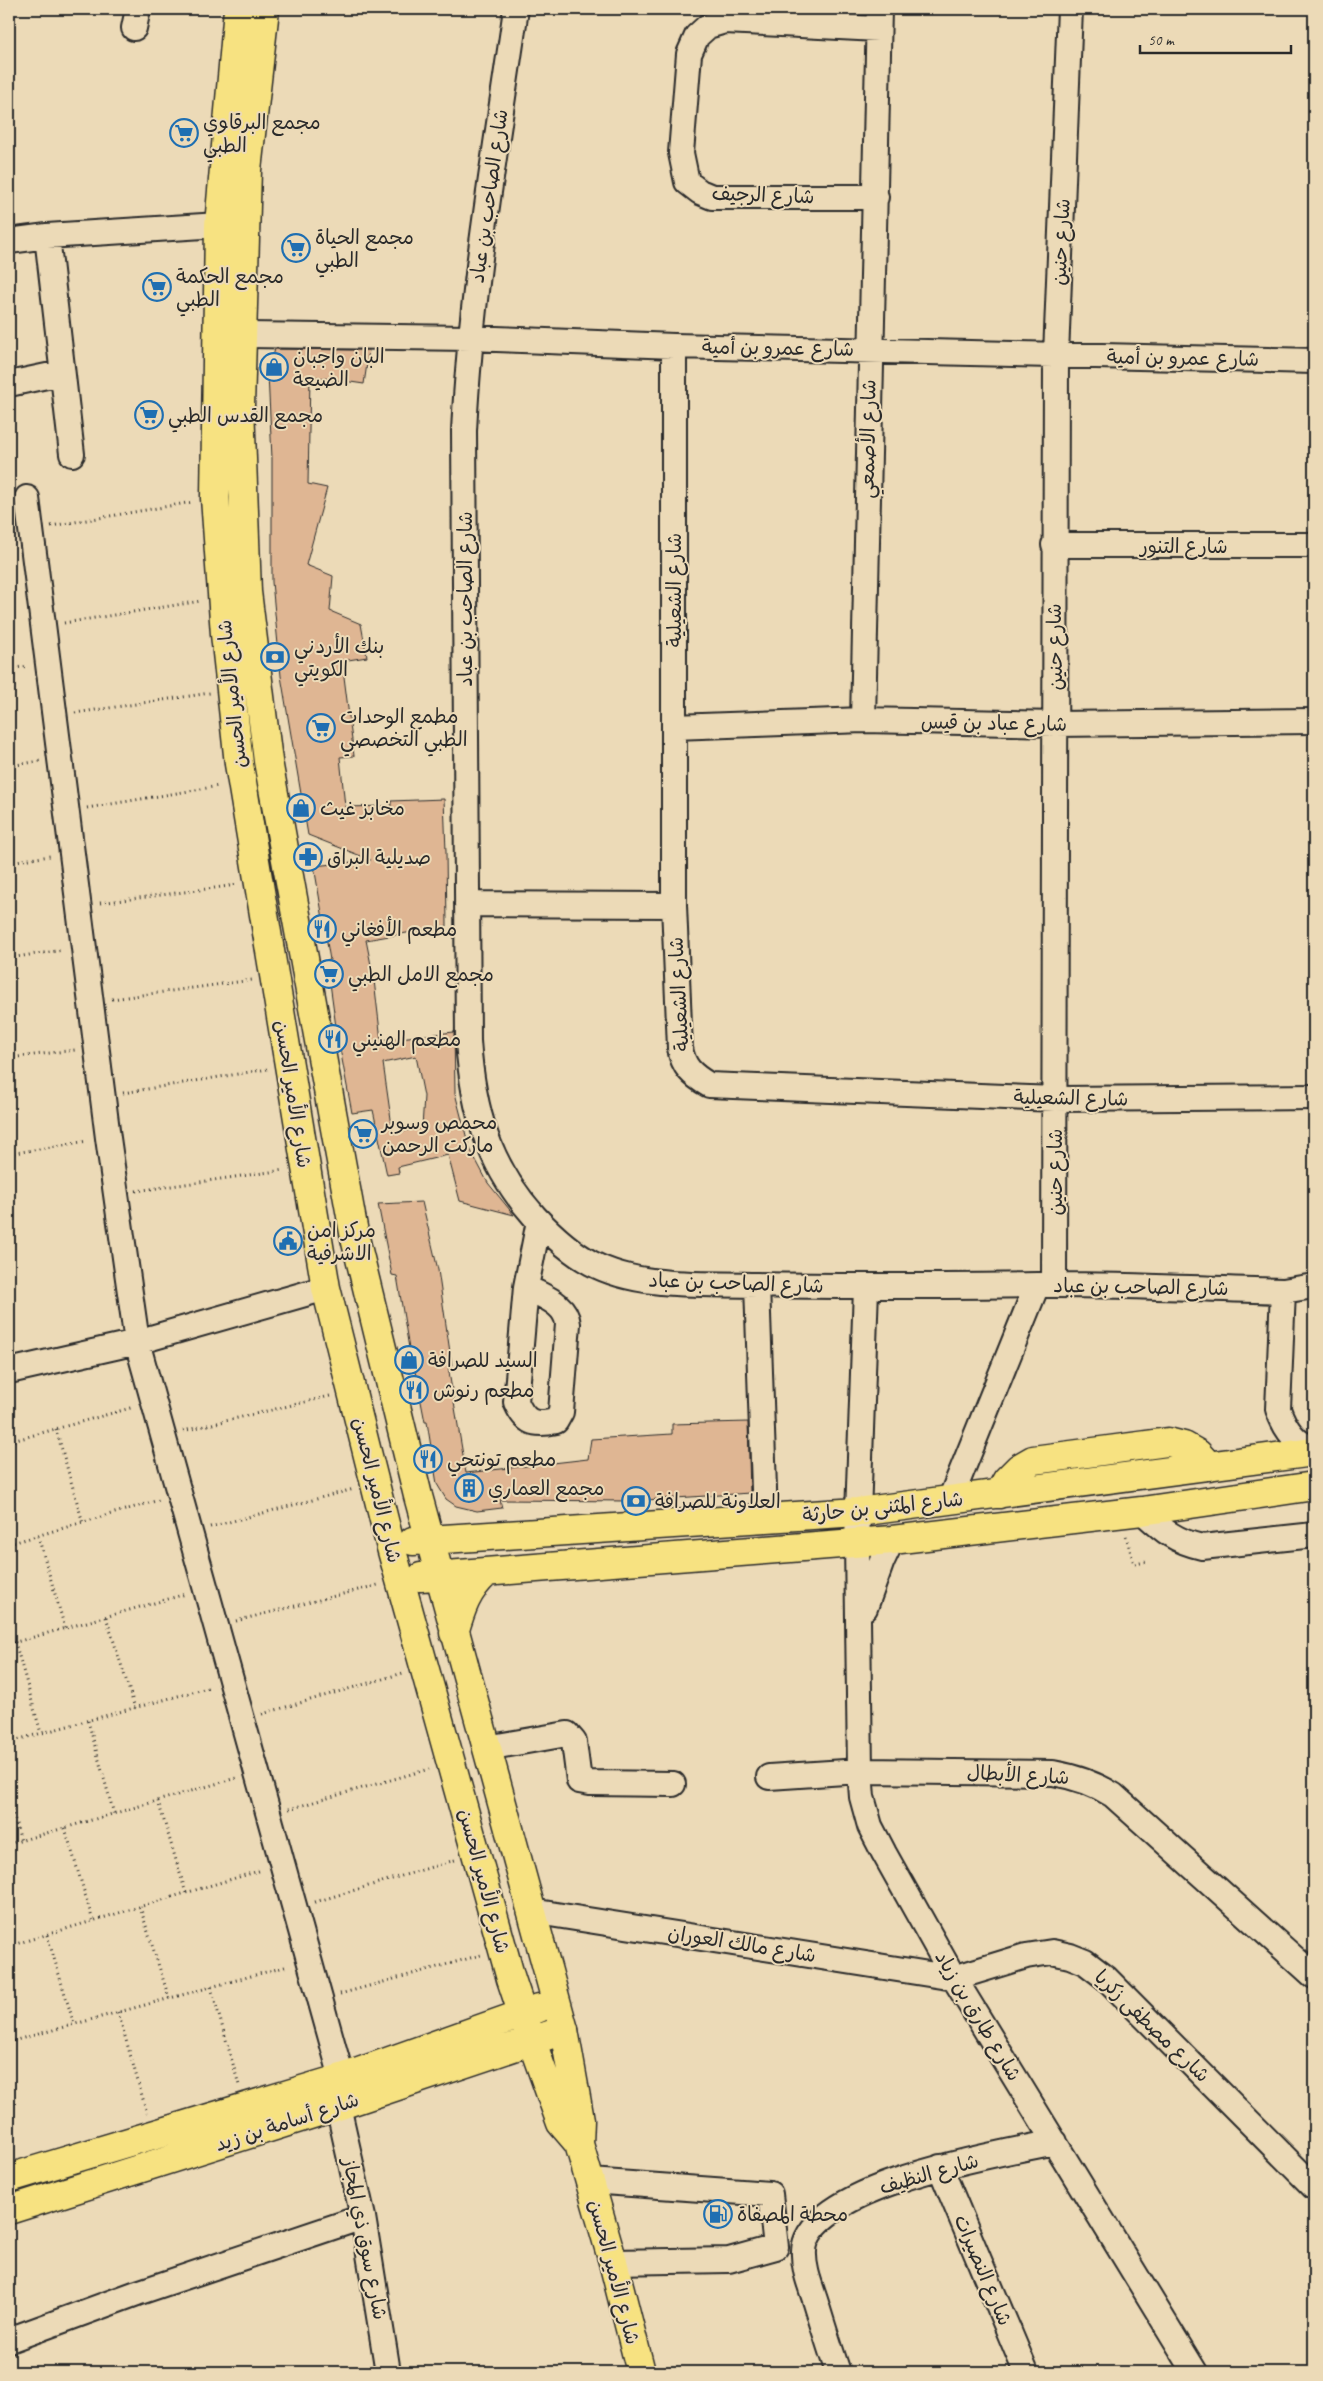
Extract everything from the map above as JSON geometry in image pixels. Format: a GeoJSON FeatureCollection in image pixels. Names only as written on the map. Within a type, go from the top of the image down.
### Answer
{"type":"FeatureCollection","features":[{"type":"Feature","properties":{"kind":"main road","name":"شارع الأمير الحسن"},"geometry":{"type":"LineString","coordinates":[[238,9],[219,225],[215,498],[222,598],[242,782],[326,1288],[390,1544],[502,1949],[522,2014],[561,2123],[579,2144]]}},
{"type":"Feature","properties":{"kind":"main road","name":"شارع الأمير الحسن"},"geometry":{"type":"LineString","coordinates":[[265,9],[247,170],[240,406],[247,592],[268,761],[355,1238],[418,1496],[431,1539],[454,1633],[564,2030],[580,2120],[579,2144],[613,2262],[641,2372]]}},
{"type":"Feature","properties":{"kind":"main road"},"geometry":{"type":"LineString","coordinates":[[318,1246],[355,1238]]}},
{"type":"Feature","properties":{"kind":"main road","name":"شارع المثنى بن حارثة"},"geometry":{"type":"LineString","coordinates":[[390,1544],[431,1539],[858,1512],[1314,1452]]}},
{"type":"Feature","properties":{"kind":"main road","name":"شارع المثنى بن حارثة"},"geometry":{"type":"LineString","coordinates":[[400,1579],[892,1540],[1142,1511],[1314,1486]]}},
{"type":"Feature","properties":{"kind":"main road"},"geometry":{"type":"LineString","coordinates":[[418,1496],[441,1520],[454,1529],[480,1537]]}},
{"type":"Feature","properties":{"kind":"main road"},"geometry":{"type":"LineString","coordinates":[[454,1633],[468,1594],[474,1583],[486,1573]]}},
{"type":"Feature","properties":{"kind":"main road"},"geometry":{"type":"LineString","coordinates":[[487,2028],[504,2015],[510,2002],[511,1979]]}},
{"type":"Feature","properties":{"kind":"main road","name":"شارع أسامة بن زيد"},"geometry":{"type":"LineString","coordinates":[[9,2178],[342,2078],[556,2002]]}},
{"type":"Feature","properties":{"kind":"main road","name":"شارع أسامة بن زيد"},"geometry":{"type":"LineString","coordinates":[[9,2210],[338,2106],[564,2030]]}},
{"type":"Feature","properties":{"kind":"street","name":"شارع الصاحب بن عباد"},"geometry":{"type":"LineString","coordinates":[[516,9],[470,338],[464,431],[468,1041],[476,1101],[483,1130],[500,1170],[516,1194],[539,1221],[555,1238],[573,1252],[593,1264],[614,1272],[660,1281],[866,1288],[1046,1285],[1283,1291],[1314,1286]]}},
{"type":"Feature","properties":{"kind":"street","name":"شارع حنين"},"geometry":{"type":"LineString","coordinates":[[1046,1285],[1056,1099],[1054,545],[1056,355],[1070,9]]}},
{"type":"Feature","properties":{"kind":"street","name":"شارع الأصمعي"},"geometry":{"type":"LineString","coordinates":[[863,720],[870,351],[876,197],[878,19]]}},
{"type":"Feature","properties":{"kind":"street","name":"شارع الرجيف"},"geometry":{"type":"LineString","coordinates":[[876,197],[712,196],[700,192],[687,182],[681,153],[689,54],[697,36],[708,26],[725,21],[878,19]]}},
{"type":"Feature","properties":{"kind":"street"},"geometry":{"type":"LineString","coordinates":[[9,241],[47,236],[219,225]]}},
{"type":"Feature","properties":{"kind":"street"},"geometry":{"type":"LineString","coordinates":[[47,236],[72,454]]}},
{"type":"Feature","properties":{"kind":"street","name":"شارع عمرو بن أمية"},"geometry":{"type":"LineString","coordinates":[[243,335],[470,338],[674,346],[1314,361]]}},
{"type":"Feature","properties":{"kind":"street","name":"شارع الشعيلية"},"geometry":{"type":"LineString","coordinates":[[674,346],[674,906],[682,1061],[697,1077],[709,1084],[1056,1099],[1314,1097]]}},
{"type":"Feature","properties":{"kind":"street"},"geometry":{"type":"LineString","coordinates":[[9,384],[62,373]]}},
{"type":"Feature","properties":{"kind":"street"},"geometry":{"type":"LineString","coordinates":[[27,498],[108,1138],[137,1342],[342,2078]]}},
{"type":"Feature","properties":{"kind":"street","name":"شارع التنور"},"geometry":{"type":"LineString","coordinates":[[1054,545],[1314,545]]}},
{"type":"Feature","properties":{"kind":"street","name":"شارع عباد بن قيس"},"geometry":{"type":"LineString","coordinates":[[674,727],[863,720],[1056,724],[1314,721]]}},
{"type":"Feature","properties":{"kind":"street"},"geometry":{"type":"LineString","coordinates":[[467,904],[674,906]]}},
{"type":"Feature","properties":{"kind":"street"},"geometry":{"type":"LineString","coordinates":[[526,1287],[560,1306],[567,1313],[568,1324],[561,1412],[556,1421],[544,1424],[531,1422],[522,1416],[516,1402],[526,1287],[539,1221]]}},
{"type":"Feature","properties":{"kind":"street"},"geometry":{"type":"LineString","coordinates":[[757,1285],[765,1518]]}},
{"type":"Feature","properties":{"kind":"street"},"geometry":{"type":"LineString","coordinates":[[950,1500],[1046,1285]]}},
{"type":"Feature","properties":{"kind":"street"},"geometry":{"type":"LineString","coordinates":[[9,1370],[137,1342],[326,1288]]}},
{"type":"Feature","properties":{"kind":"street","name":"شارع طارق بن زياد"},"geometry":{"type":"LineString","coordinates":[[866,1288],[857,1543],[860,1629],[860,1771],[862,1797],[870,1826],[954,1978],[1195,2372]]}},
{"type":"Feature","properties":{"kind":"street"},"geometry":{"type":"LineString","coordinates":[[1283,1291],[1278,1409],[1284,1425],[1295,1439],[1314,1448]]}},
{"type":"Feature","properties":{"kind":"street"},"geometry":{"type":"LineString","coordinates":[[1142,1511],[1170,1536],[1184,1543],[1202,1547],[1314,1535]]}},
{"type":"Feature","properties":{"kind":"street","name":"شارع طارق بن زياد"},"geometry":{"type":"LineString","coordinates":[[860,1629],[873,1583],[892,1540]]}},
{"type":"Feature","properties":{"kind":"street"},"geometry":{"type":"LineString","coordinates":[[486,1748],[567,1734],[574,1742],[579,1781],[590,1783],[673,1784]]}},
{"type":"Feature","properties":{"kind":"street","name":"شارع الأبطال"},"geometry":{"type":"LineString","coordinates":[[769,1777],[860,1771],[1053,1773],[1078,1777],[1096,1784],[1114,1795],[1314,1976]]}},
{"type":"Feature","properties":{"kind":"street","name":"شارع مالك العوران"},"geometry":{"type":"LineString","coordinates":[[530,1911],[954,1978]]}},
{"type":"Feature","properties":{"kind":"street","name":"شارع مصطفى زكريا"},"geometry":{"type":"LineString","coordinates":[[954,1978],[1026,1956],[1052,1952],[1085,1962],[1106,1978],[1314,2187]]}},
{"type":"Feature","properties":{"kind":"street","name":"شارع سوق ذي المجاز"},"geometry":{"type":"LineString","coordinates":[[338,2106],[363,2217],[388,2372]]}},
{"type":"Feature","properties":{"kind":"street","name":"شارع النظيف"},"geometry":{"type":"LineString","coordinates":[[838,2372],[806,2271],[804,2250],[813,2227],[828,2214],[872,2190],[903,2177],[1055,2142]]}},
{"type":"Feature","properties":{"kind":"street","name":"شارع النصيرات"},"geometry":{"type":"LineString","coordinates":[[940,2167],[1026,2372]]}},
{"type":"Feature","properties":{"kind":"street"},"geometry":{"type":"LineString","coordinates":[[590,2181],[770,2194],[776,2246],[730,2260],[613,2262]]}},
{"type":"Feature","properties":{"kind":"street"},"geometry":{"type":"LineString","coordinates":[[9,2340],[137,2293],[363,2217]]}},
{"type":"Feature","properties":{"kind":"path"},"geometry":{"type":"LineString","coordinates":[[31,529],[215,498]]}},
{"type":"Feature","properties":{"kind":"path"},"geometry":{"type":"LineString","coordinates":[[43,626],[222,598]]}},
{"type":"Feature","properties":{"kind":"path"},"geometry":{"type":"LineString","coordinates":[[54,716],[231,690]]}},
{"type":"Feature","properties":{"kind":"path"},"geometry":{"type":"LineString","coordinates":[[9,766],[60,759]]}},
{"type":"Feature","properties":{"kind":"path"},"geometry":{"type":"LineString","coordinates":[[67,811],[242,782]]}},
{"type":"Feature","properties":{"kind":"path"},"geometry":{"type":"LineString","coordinates":[[9,862],[72,853]]}},
{"type":"Feature","properties":{"kind":"path"},"geometry":{"type":"LineString","coordinates":[[79,906],[258,882]]}},
{"type":"Feature","properties":{"kind":"path"},"geometry":{"type":"LineString","coordinates":[[9,958],[84,947]]}},
{"type":"Feature","properties":{"kind":"path"},"geometry":{"type":"LineString","coordinates":[[91,1002],[274,977]]}},
{"type":"Feature","properties":{"kind":"path"},"geometry":{"type":"LineString","coordinates":[[9,1058],[97,1047]]}},
{"type":"Feature","properties":{"kind":"path"},"geometry":{"type":"LineString","coordinates":[[103,1096],[288,1066]]}},
{"type":"Feature","properties":{"kind":"path"},"geometry":{"type":"LineString","coordinates":[[9,1154],[108,1138]]}},
{"type":"Feature","properties":{"kind":"path"},"geometry":{"type":"LineString","coordinates":[[116,1194],[305,1167]]}},
{"type":"Feature","properties":{"kind":"path"},"geometry":{"type":"LineString","coordinates":[[163,1436],[352,1391]]}},
{"type":"Feature","properties":{"kind":"path"},"geometry":{"type":"LineString","coordinates":[[9,1442],[153,1402]]}},
{"type":"Feature","properties":{"kind":"path"},"geometry":{"type":"LineString","coordinates":[[56,1429],[83,1524]]}},
{"type":"Feature","properties":{"kind":"path"},"geometry":{"type":"LineString","coordinates":[[190,1532],[375,1484]]}},
{"type":"Feature","properties":{"kind":"path"},"geometry":{"type":"LineString","coordinates":[[9,1544],[83,1524],[179,1494]]}},
{"type":"Feature","properties":{"kind":"path"},"geometry":{"type":"LineString","coordinates":[[38,1536],[66,1628]]}},
{"type":"Feature","properties":{"kind":"path"},"geometry":{"type":"LineString","coordinates":[[1134,1564],[1147,1562]]}},
{"type":"Feature","properties":{"kind":"path"},"geometry":{"type":"LineString","coordinates":[[216,1626],[400,1579]]}},
{"type":"Feature","properties":{"kind":"path"},"geometry":{"type":"LineString","coordinates":[[9,1644],[206,1589]]}},
{"type":"Feature","properties":{"kind":"path"},"geometry":{"type":"LineString","coordinates":[[106,1617],[135,1708]]}},
{"type":"Feature","properties":{"kind":"path"},"geometry":{"type":"LineString","coordinates":[[15,1642],[41,1734]]}},
{"type":"Feature","properties":{"kind":"path"},"geometry":{"type":"LineString","coordinates":[[242,1720],[424,1667]]}},
{"type":"Feature","properties":{"kind":"path"},"geometry":{"type":"LineString","coordinates":[[9,1742],[231,1681]]}},
{"type":"Feature","properties":{"kind":"path"},"geometry":{"type":"LineString","coordinates":[[88,1721],[114,1814]]}},
{"type":"Feature","properties":{"kind":"path"},"geometry":{"type":"LineString","coordinates":[[269,1815],[451,1763]]}},
{"type":"Feature","properties":{"kind":"path"},"geometry":{"type":"LineString","coordinates":[[9,1844],[257,1772]]}},
{"type":"Feature","properties":{"kind":"path"},"geometry":{"type":"LineString","coordinates":[[9,1800],[21,1841]]}},
{"type":"Feature","properties":{"kind":"path"},"geometry":{"type":"LineString","coordinates":[[158,1801],[186,1893]]}},
{"type":"Feature","properties":{"kind":"path"},"geometry":{"type":"LineString","coordinates":[[64,1828],[93,1921]]}},
{"type":"Feature","properties":{"kind":"path"},"geometry":{"type":"LineString","coordinates":[[295,1907],[476,1854]]}},
{"type":"Feature","properties":{"kind":"path"},"geometry":{"type":"LineString","coordinates":[[9,1946],[283,1864]]}},
{"type":"Feature","properties":{"kind":"path"},"geometry":{"type":"LineString","coordinates":[[140,1907],[169,1998]]}},
{"type":"Feature","properties":{"kind":"path"},"geometry":{"type":"LineString","coordinates":[[46,1935],[74,2024]]}},
{"type":"Feature","properties":{"kind":"path"},"geometry":{"type":"LineString","coordinates":[[320,1999],[502,1949]]}},
{"type":"Feature","properties":{"kind":"path"},"geometry":{"type":"LineString","coordinates":[[9,2042],[309,1960]]}},
{"type":"Feature","properties":{"kind":"path"},"geometry":{"type":"LineString","coordinates":[[211,1987],[245,2107]]}},
{"type":"Feature","properties":{"kind":"path"},"geometry":{"type":"LineString","coordinates":[[118,2012],[153,2135]]}},
{"type":"Feature","properties":{"kind":"building"},"geometry":{"type":"Polygon","coordinates":[[[275,349],[369,350],[364,384],[310,376],[308,484],[327,488],[306,565],[333,576],[330,611],[361,624],[367,657],[342,661],[354,756],[340,757],[345,807],[391,806],[391,801],[444,799],[446,852],[447,926],[366,940],[374,980],[381,1040],[454,1032],[455,1093],[469,1147],[488,1183],[514,1215],[460,1201],[448,1155],[398,1167],[399,1173],[387,1175],[373,1110],[352,1113],[336,1027],[327,961],[330,960],[314,866],[371,860],[308,835],[281,676],[272,582],[272,458],[268,374],[275,349]],[[416,1056],[383,1063],[393,1133],[422,1128],[424,1096],[416,1056]]]}},
{"type":"Feature","properties":{"kind":"building"},"geometry":{"type":"Polygon","coordinates":[[[422,1202],[438,1270],[452,1366],[448,1366],[466,1473],[588,1459],[591,1439],[672,1434],[672,1424],[748,1422],[750,1493],[631,1501],[500,1500],[502,1508],[477,1511],[456,1506],[446,1499],[437,1484],[427,1422],[425,1422],[415,1371],[413,1372],[397,1276],[392,1275],[378,1204],[422,1202]]]}},
{"type":"Feature","properties":{"kind":"place","name":"مجمع البرقاوي الطبي"},"geometry":{"type":"Point","coordinates":[184,133]}},
{"type":"Feature","properties":{"kind":"place","name":"مجمع الحياة الطبي"},"geometry":{"type":"Point","coordinates":[296,248]}},
{"type":"Feature","properties":{"kind":"place","name":"مجمع الحكمة الطبي"},"geometry":{"type":"Point","coordinates":[157,287]}},
{"type":"Feature","properties":{"kind":"place","name":"البان واجبان الضيعة"},"geometry":{"type":"Point","coordinates":[274,367]}},
{"type":"Feature","properties":{"kind":"place","name":"مجمع القدس الطبي"},"geometry":{"type":"Point","coordinates":[149,415]}},
{"type":"Feature","properties":{"kind":"place","name":"بنك الأردني الكويتي"},"geometry":{"type":"Point","coordinates":[275,657]}},
{"type":"Feature","properties":{"kind":"place","name":"مطمع الوحدات الطبي التخصصي"},"geometry":{"type":"Point","coordinates":[321,728]}},
{"type":"Feature","properties":{"kind":"place","name":"مخابز غيث"},"geometry":{"type":"Point","coordinates":[301,808]}},
{"type":"Feature","properties":{"kind":"place","name":"صديلية البراق"},"geometry":{"type":"Point","coordinates":[308,857]}},
{"type":"Feature","properties":{"kind":"place","name":"مطعم الأفغاني"},"geometry":{"type":"Point","coordinates":[322,929]}},
{"type":"Feature","properties":{"kind":"place","name":"مجمع الامل الطبي"},"geometry":{"type":"Point","coordinates":[329,974]}},
{"type":"Feature","properties":{"kind":"place","name":"مطعم الهنيني"},"geometry":{"type":"Point","coordinates":[333,1039]}},
{"type":"Feature","properties":{"kind":"place","name":"محمص وسوبر ماركت الرحمن"},"geometry":{"type":"Point","coordinates":[363,1134]}},
{"type":"Feature","properties":{"kind":"place","name":"مركز امن الاشرفية"},"geometry":{"type":"Point","coordinates":[288,1241]}},
{"type":"Feature","properties":{"kind":"place","name":"السيد للصرافة"},"geometry":{"type":"Point","coordinates":[409,1360]}},
{"type":"Feature","properties":{"kind":"place","name":"مطعم رنوش"},"geometry":{"type":"Point","coordinates":[414,1390]}},
{"type":"Feature","properties":{"kind":"place","name":"مطعم تونتحي"},"geometry":{"type":"Point","coordinates":[428,1459]}},
{"type":"Feature","properties":{"kind":"place","name":"مجمع العماري"},"geometry":{"type":"Point","coordinates":[469,1488]}},
{"type":"Feature","properties":{"kind":"place","name":"العلاونة للصرافة"},"geometry":{"type":"Point","coordinates":[636,1501]}},
{"type":"Feature","properties":{"kind":"place","name":"محطة المصفاة"},"geometry":{"type":"Point","coordinates":[718,2214]}}]}
